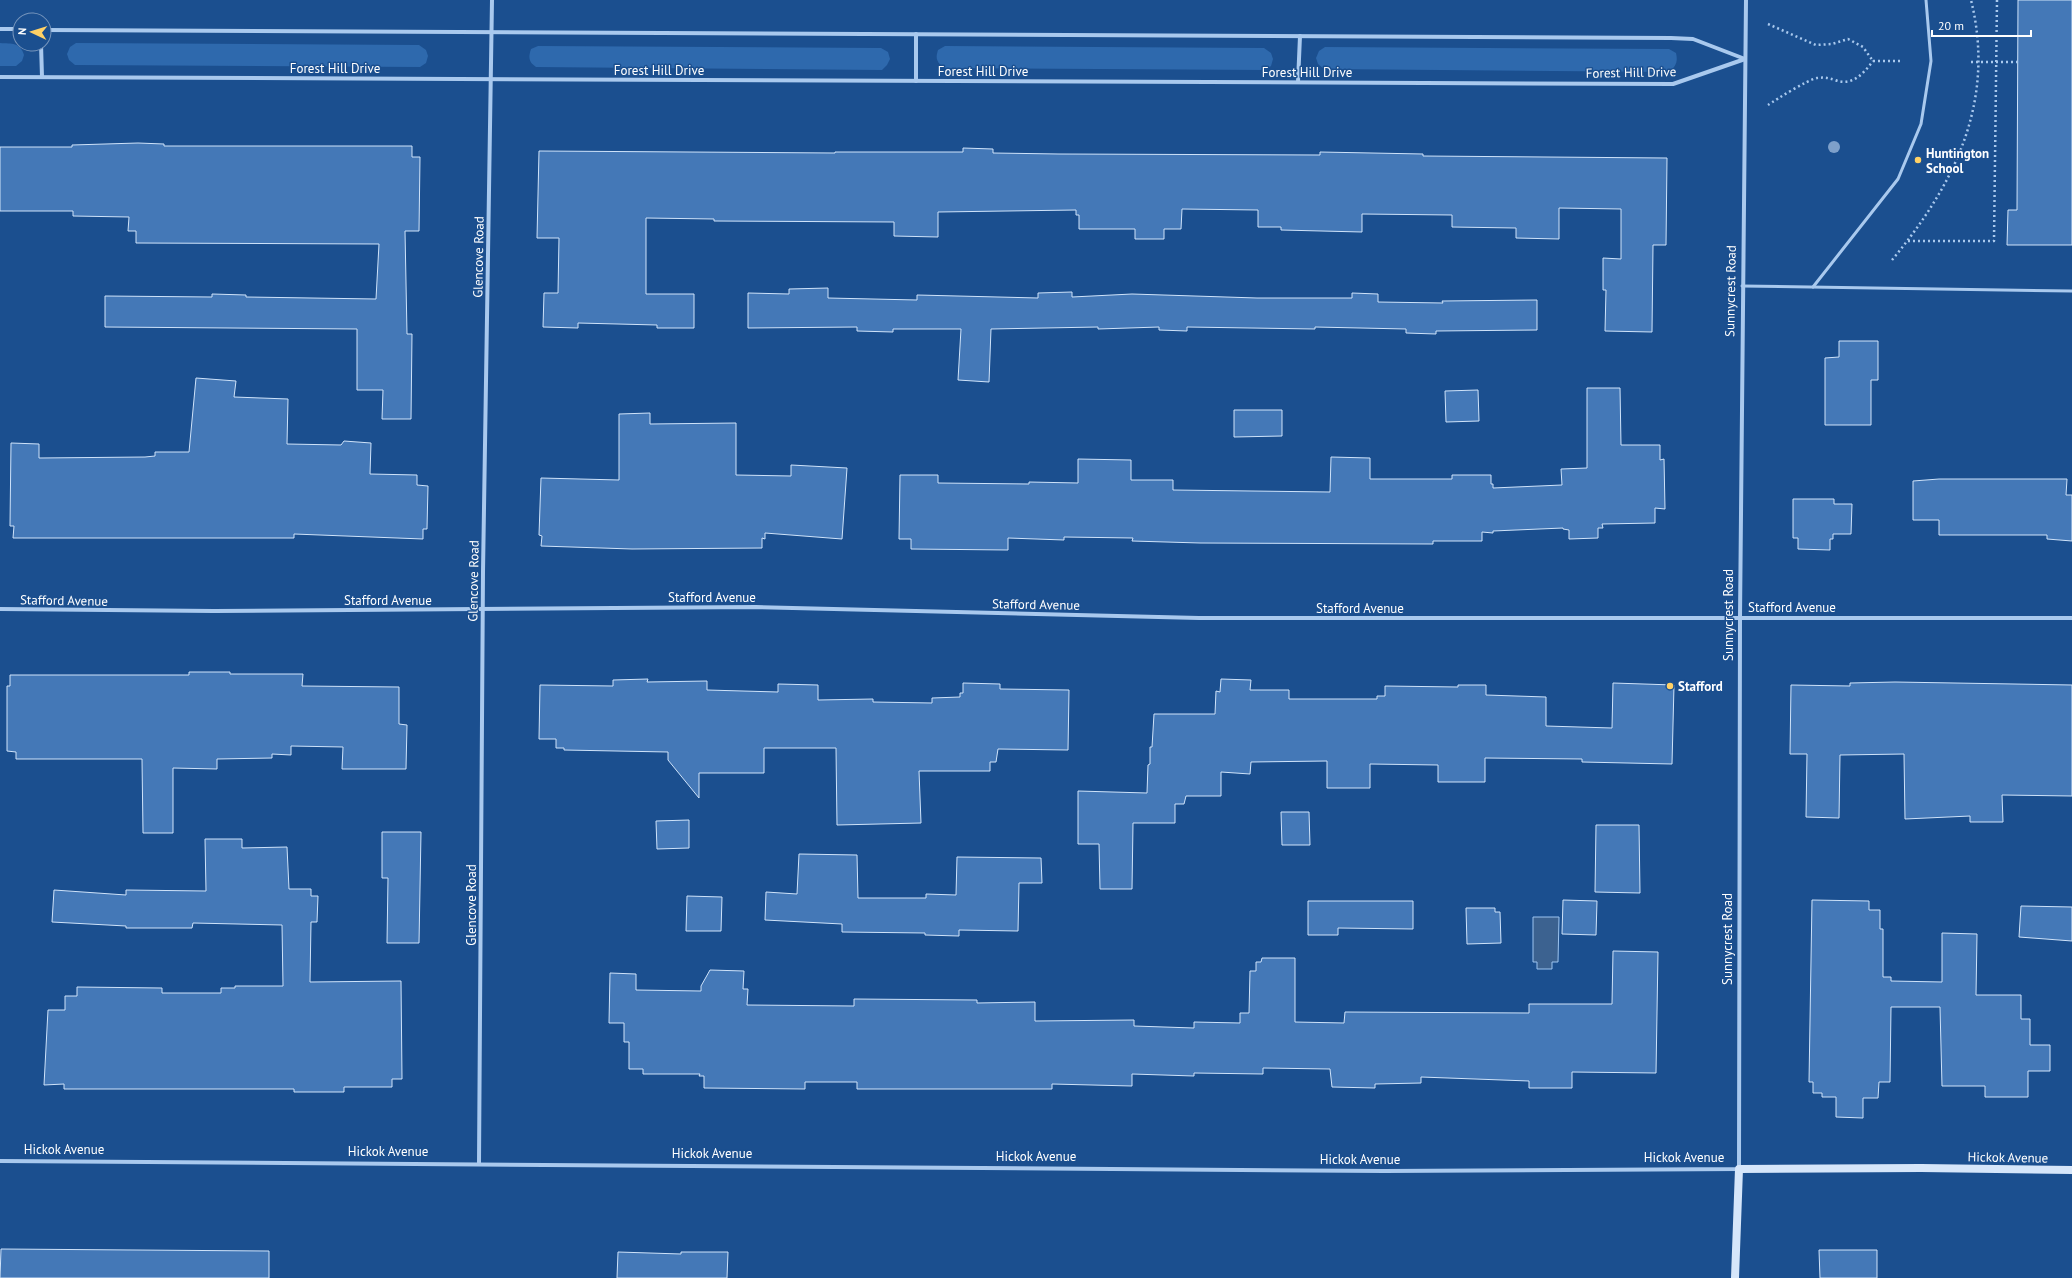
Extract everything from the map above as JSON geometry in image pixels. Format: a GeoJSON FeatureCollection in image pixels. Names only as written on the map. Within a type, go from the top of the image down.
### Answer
{"type":"FeatureCollection","features":[{"type":"Feature","properties":{"kind":"street","name":"Glencove Road"},"geometry":{"type":"LineString","coordinates":[[479,1163],[483,609],[492,0]]}},
{"type":"Feature","properties":{"kind":"street","name":"Sunnycrest Road"},"geometry":{"type":"LineString","coordinates":[[1735,1278],[1739,1169],[1740,617],[1742,286],[1746,0]]}},
{"type":"Feature","properties":{"kind":"street"},"geometry":{"type":"LineString","coordinates":[[0,29],[12,29]]}},
{"type":"Feature","properties":{"kind":"street"},"geometry":{"type":"LineString","coordinates":[[52,30],[1693,39],[1745,60]]}},
{"type":"Feature","properties":{"kind":"street"},"geometry":{"type":"LineString","coordinates":[[916,34],[916,81]]}},
{"type":"Feature","properties":{"kind":"street"},"geometry":{"type":"LineString","coordinates":[[1298,82],[1300,36]]}},
{"type":"Feature","properties":{"kind":"street"},"geometry":{"type":"LineString","coordinates":[[41,52],[42,77]]}},
{"type":"Feature","properties":{"kind":"street","name":"Forest Hill Drive"},"geometry":{"type":"LineString","coordinates":[[0,77],[1673,84],[1745,60]]}},
{"type":"Feature","properties":{"kind":"street","name":"Stafford Avenue"},"geometry":{"type":"LineString","coordinates":[[0,609],[214,611],[756,606],[1199,618],[2072,618]]}},
{"type":"Feature","properties":{"kind":"street","name":"Hickok Avenue"},"geometry":{"type":"LineString","coordinates":[[0,1161],[479,1163],[1384,1171],[1921,1168],[2072,1170]]}},
{"type":"Feature","properties":{"kind":"lane"},"geometry":{"type":"LineString","coordinates":[[1813,287],[1898,179],[1921,124],[1931,61],[1926,0]]}},
{"type":"Feature","properties":{"kind":"lane"},"geometry":{"type":"LineString","coordinates":[[1742,286],[2072,291]]}},
{"type":"Feature","properties":{"kind":"path"},"geometry":{"type":"LineString","coordinates":[[1892,260],[1908,241],[1941,192],[1956,165],[1969,128],[1976,95],[1978,62],[1977,35],[1971,0]]}},
{"type":"Feature","properties":{"kind":"path"},"geometry":{"type":"LineString","coordinates":[[1908,241],[1994,241],[1997,0]]}},
{"type":"Feature","properties":{"kind":"path"},"geometry":{"type":"LineString","coordinates":[[1768,24],[1816,45],[1832,44],[1848,40],[1863,47],[1873,61]]}},
{"type":"Feature","properties":{"kind":"path"},"geometry":{"type":"LineString","coordinates":[[1873,61],[1903,61]]}},
{"type":"Feature","properties":{"kind":"path"},"geometry":{"type":"LineString","coordinates":[[1768,105],[1816,79],[1829,77],[1836,81],[1846,82],[1855,79],[1863,74],[1873,61]]}},
{"type":"Feature","properties":{"kind":"path"},"geometry":{"type":"LineString","coordinates":[[1971,62],[2018,62]]}},
{"type":"Feature","properties":{"kind":"shaded area"},"geometry":{"type":"Polygon","coordinates":[[[0,43],[12,44],[12,52],[22,52],[24,55],[22,61],[16,66],[0,66],[0,43]]]}},
{"type":"Feature","properties":{"kind":"shaded area"},"geometry":{"type":"Polygon","coordinates":[[[76,43],[419,45],[426,50],[428,56],[426,63],[420,67],[75,65],[69,60],[67,54],[70,47],[76,43]]]}},
{"type":"Feature","properties":{"kind":"shaded area"},"geometry":{"type":"Polygon","coordinates":[[[538,46],[881,48],[888,52],[890,59],[882,70],[536,67],[530,60],[530,55],[531,49],[538,46]]]}},
{"type":"Feature","properties":{"kind":"shaded area"},"geometry":{"type":"Polygon","coordinates":[[[945,46],[1264,48],[1271,53],[1273,59],[1271,66],[1265,70],[944,68],[938,62],[937,56],[938,50],[945,46]]]}},
{"type":"Feature","properties":{"kind":"shaded area"},"geometry":{"type":"Polygon","coordinates":[[[1325,47],[1669,49],[1676,53],[1677,61],[1675,66],[1669,72],[1324,69],[1318,64],[1316,58],[1319,51],[1325,47]]]}},
{"type":"Feature","properties":{"kind":"shaded area"},"geometry":{"type":"Polygon","coordinates":[[[1533,917],[1559,917],[1558,962],[1552,962],[1552,969],[1537,969],[1537,962],[1533,962],[1533,917]]]}},
{"type":"Feature","properties":{"kind":"building"},"geometry":{"type":"Polygon","coordinates":[[[2018,0],[2072,0],[2072,245],[2007,245],[2008,210],[2017,210],[2018,0]]]}},
{"type":"Feature","properties":{"kind":"building"},"geometry":{"type":"Polygon","coordinates":[[[138,143],[164,144],[164,146],[412,146],[412,157],[420,157],[419,231],[405,231],[407,334],[412,334],[411,419],[382,419],[383,390],[357,390],[357,329],[105,327],[105,296],[212,297],[212,294],[246,295],[246,297],[376,299],[379,244],[136,243],[136,231],[128,231],[129,217],[73,216],[73,211],[0,211],[0,147],[72,147],[72,145],[138,143]]]}},
{"type":"Feature","properties":{"kind":"building"},"geometry":{"type":"Polygon","coordinates":[[[963,148],[993,149],[993,153],[1059,154],[1320,155],[1320,152],[1423,154],[1423,156],[1667,158],[1666,245],[1653,245],[1652,332],[1605,331],[1606,290],[1603,290],[1603,258],[1621,259],[1621,209],[1559,208],[1559,239],[1516,238],[1516,228],[1452,227],[1452,215],[1362,214],[1362,232],[1281,230],[1281,227],[1258,227],[1258,210],[1182,209],[1181,229],[1164,229],[1164,239],[1135,239],[1135,229],[1079,229],[1079,215],[1076,215],[1076,210],[938,212],[938,237],[894,236],[894,222],[714,221],[714,219],[646,218],[646,294],[694,294],[694,328],[657,328],[657,325],[578,323],[578,328],[543,327],[544,293],[558,293],[559,238],[537,238],[539,151],[835,153],[963,152],[963,148]]]}},
{"type":"Feature","properties":{"kind":"building"},"geometry":{"type":"Polygon","coordinates":[[[828,288],[828,298],[917,300],[917,295],[1038,298],[1038,293],[1072,292],[1072,297],[1132,294],[1257,298],[1352,298],[1352,293],[1378,294],[1378,302],[1443,303],[1442,301],[1537,300],[1537,330],[1436,331],[1436,334],[1406,333],[1406,329],[1315,327],[1315,329],[1187,327],[1187,331],[1159,330],[1159,327],[1098,329],[1098,327],[991,329],[989,382],[958,380],[961,329],[893,329],[893,332],[857,331],[857,327],[748,328],[748,293],[789,294],[789,289],[828,288]]]}},
{"type":"Feature","properties":{"kind":"building"},"geometry":{"type":"Polygon","coordinates":[[[1839,341],[1878,341],[1878,380],[1871,380],[1871,425],[1825,425],[1825,358],[1839,357],[1839,341]]]}},
{"type":"Feature","properties":{"kind":"building"},"geometry":{"type":"Polygon","coordinates":[[[196,378],[236,381],[234,397],[288,399],[287,444],[341,445],[344,441],[371,443],[370,474],[417,475],[417,485],[428,486],[427,529],[423,529],[423,539],[294,534],[294,538],[13,538],[14,526],[10,526],[11,443],[39,444],[39,458],[145,457],[155,456],[155,452],[189,452],[196,378]]]}},
{"type":"Feature","properties":{"kind":"building"},"geometry":{"type":"Polygon","coordinates":[[[1587,388],[1620,388],[1621,445],[1660,445],[1660,460],[1664,459],[1665,509],[1655,508],[1655,523],[1602,524],[1603,528],[1598,528],[1598,538],[1569,539],[1569,530],[1563,528],[1493,531],[1493,533],[1482,532],[1482,541],[1433,541],[1433,544],[1200,543],[1132,541],[1133,538],[1064,537],[1064,540],[1008,538],[1008,550],[911,549],[911,539],[899,539],[900,475],[938,475],[938,483],[1078,483],[1078,459],[1131,460],[1131,480],[1173,480],[1173,490],[1330,492],[1331,457],[1370,458],[1370,479],[1452,479],[1452,475],[1491,475],[1491,484],[1493,484],[1493,488],[1562,485],[1561,469],[1587,468],[1587,388]]]}},
{"type":"Feature","properties":{"kind":"building"},"geometry":{"type":"Polygon","coordinates":[[[1478,390],[1479,421],[1446,422],[1445,391],[1478,390]]]}},
{"type":"Feature","properties":{"kind":"building"},"geometry":{"type":"Polygon","coordinates":[[[1234,410],[1282,410],[1282,436],[1234,437],[1234,410]]]}},
{"type":"Feature","properties":{"kind":"building"},"geometry":{"type":"Polygon","coordinates":[[[650,413],[650,424],[736,423],[736,475],[791,476],[791,465],[847,468],[842,539],[765,533],[765,539],[762,538],[762,548],[632,549],[541,546],[542,536],[539,535],[541,478],[619,480],[619,414],[650,413]]]}},
{"type":"Feature","properties":{"kind":"building"},"geometry":{"type":"Polygon","coordinates":[[[1939,479],[2067,479],[2066,495],[2072,495],[2072,541],[2047,539],[2047,535],[1939,535],[1939,520],[1913,520],[1913,481],[1939,479]]]}},
{"type":"Feature","properties":{"kind":"building"},"geometry":{"type":"Polygon","coordinates":[[[1793,499],[1834,499],[1834,504],[1852,504],[1851,534],[1833,534],[1833,539],[1830,539],[1830,550],[1798,549],[1798,538],[1793,538],[1793,499]]]}},
{"type":"Feature","properties":{"kind":"building"},"geometry":{"type":"Polygon","coordinates":[[[189,672],[230,672],[230,674],[303,674],[302,686],[399,687],[399,724],[407,725],[406,769],[342,769],[343,747],[291,746],[291,755],[272,754],[272,758],[217,759],[217,769],[173,768],[173,833],[143,833],[142,759],[16,759],[16,752],[7,751],[7,686],[10,686],[10,675],[189,675],[189,672]]]}},
{"type":"Feature","properties":{"kind":"building"},"geometry":{"type":"Polygon","coordinates":[[[648,679],[647,682],[707,681],[707,690],[778,692],[778,684],[818,685],[818,700],[873,699],[873,702],[932,703],[932,698],[960,697],[960,693],[963,693],[963,683],[1000,684],[1000,689],[1069,690],[1068,750],[998,749],[996,762],[990,762],[990,771],[919,771],[921,823],[837,825],[836,748],[764,748],[764,773],[699,773],[699,798],[668,760],[668,752],[564,750],[564,748],[556,748],[556,739],[539,739],[540,685],[613,686],[613,680],[648,679]]]}},
{"type":"Feature","properties":{"kind":"building"},"geometry":{"type":"Polygon","coordinates":[[[1221,679],[1251,680],[1250,690],[1289,690],[1289,699],[1377,699],[1377,696],[1385,696],[1385,686],[1458,687],[1458,685],[1486,685],[1486,695],[1546,697],[1546,726],[1612,728],[1613,683],[1674,685],[1672,764],[1582,762],[1582,759],[1485,758],[1485,782],[1438,782],[1438,765],[1370,764],[1370,788],[1327,788],[1327,761],[1251,762],[1250,774],[1221,772],[1221,796],[1186,796],[1184,804],[1175,804],[1175,823],[1133,823],[1132,889],[1100,889],[1099,844],[1078,844],[1078,791],[1147,793],[1148,765],[1150,764],[1150,747],[1152,747],[1154,714],[1215,714],[1216,691],[1220,692],[1221,679]]]}},
{"type":"Feature","properties":{"kind":"building"},"geometry":{"type":"Polygon","coordinates":[[[1895,682],[2072,685],[2072,796],[2002,795],[2003,822],[1970,822],[1970,816],[1905,819],[1904,754],[1840,755],[1839,818],[1806,817],[1807,754],[1790,754],[1791,685],[1850,686],[1850,683],[1895,682]]]}},
{"type":"Feature","properties":{"kind":"building"},"geometry":{"type":"Polygon","coordinates":[[[1281,812],[1309,812],[1310,845],[1282,845],[1281,812]]]}},
{"type":"Feature","properties":{"kind":"building"},"geometry":{"type":"Polygon","coordinates":[[[689,820],[689,848],[657,849],[656,821],[689,820]]]}},
{"type":"Feature","properties":{"kind":"building"},"geometry":{"type":"Polygon","coordinates":[[[1596,825],[1639,825],[1640,893],[1595,892],[1596,825]]]}},
{"type":"Feature","properties":{"kind":"building"},"geometry":{"type":"Polygon","coordinates":[[[382,832],[421,832],[419,943],[387,943],[388,878],[382,878],[382,832]]]}},
{"type":"Feature","properties":{"kind":"building"},"geometry":{"type":"Polygon","coordinates":[[[205,839],[242,839],[242,848],[287,847],[289,889],[311,889],[311,896],[318,896],[317,922],[311,922],[310,982],[401,981],[402,1079],[392,1079],[392,1087],[344,1087],[344,1092],[294,1092],[294,1089],[64,1089],[64,1084],[44,1085],[48,1010],[65,1010],[65,996],[77,996],[77,987],[162,988],[162,993],[221,993],[221,988],[235,988],[235,986],[283,986],[282,925],[193,923],[192,928],[126,928],[126,926],[52,922],[54,890],[126,895],[126,890],[206,891],[205,839]]]}},
{"type":"Feature","properties":{"kind":"building"},"geometry":{"type":"Polygon","coordinates":[[[799,854],[857,855],[858,898],[926,898],[926,894],[956,895],[957,857],[1041,858],[1042,883],[1019,883],[1018,931],[959,930],[959,936],[925,935],[925,933],[842,932],[842,924],[765,920],[766,892],[797,894],[799,854]]]}},
{"type":"Feature","properties":{"kind":"building"},"geometry":{"type":"Polygon","coordinates":[[[687,896],[722,897],[721,931],[686,931],[687,896]]]}},
{"type":"Feature","properties":{"kind":"building"},"geometry":{"type":"Polygon","coordinates":[[[1563,900],[1597,901],[1596,935],[1562,934],[1563,900]]]}},
{"type":"Feature","properties":{"kind":"building"},"geometry":{"type":"Polygon","coordinates":[[[1812,900],[1869,901],[1869,910],[1880,910],[1880,929],[1883,929],[1883,977],[1891,977],[1891,981],[1942,982],[1942,933],[1977,934],[1976,995],[2021,995],[2021,1019],[2030,1019],[2030,1045],[2050,1045],[2050,1071],[2028,1071],[2028,1097],[1985,1097],[1985,1086],[1942,1086],[1940,1007],[1891,1007],[1890,1082],[1879,1082],[1878,1098],[1863,1098],[1863,1118],[1836,1117],[1836,1097],[1822,1097],[1822,1093],[1813,1093],[1813,1082],[1809,1082],[1812,900]]]}},
{"type":"Feature","properties":{"kind":"building"},"geometry":{"type":"Polygon","coordinates":[[[1308,901],[1413,901],[1413,929],[1338,928],[1338,935],[1308,935],[1308,901]]]}},
{"type":"Feature","properties":{"kind":"building"},"geometry":{"type":"Polygon","coordinates":[[[2021,906],[2072,907],[2072,941],[2019,937],[2021,906]]]}},
{"type":"Feature","properties":{"kind":"building"},"geometry":{"type":"Polygon","coordinates":[[[1466,908],[1495,908],[1495,912],[1500,912],[1501,943],[1467,944],[1466,908]]]}},
{"type":"Feature","properties":{"kind":"building"},"geometry":{"type":"Polygon","coordinates":[[[1613,951],[1658,952],[1656,1073],[1572,1072],[1572,1088],[1529,1088],[1529,1081],[1421,1077],[1421,1083],[1375,1084],[1375,1088],[1332,1087],[1330,1069],[1263,1068],[1263,1074],[1194,1073],[1194,1076],[1132,1074],[1132,1086],[1052,1084],[1052,1089],[857,1089],[857,1082],[805,1082],[805,1089],[704,1088],[704,1076],[699,1076],[700,1074],[643,1074],[643,1069],[629,1069],[629,1042],[624,1042],[624,1023],[609,1023],[610,973],[636,974],[636,990],[701,991],[701,986],[710,970],[744,971],[743,989],[748,989],[747,1005],[854,1006],[854,999],[977,1000],[977,1003],[1035,1002],[1035,1021],[1134,1020],[1134,1026],[1194,1028],[1194,1022],[1240,1023],[1240,1013],[1249,1013],[1250,971],[1256,971],[1256,962],[1261,962],[1262,958],[1295,958],[1295,1022],[1344,1023],[1345,1012],[1529,1013],[1529,1004],[1612,1004],[1613,951]]]}},
{"type":"Feature","properties":{"kind":"building"},"geometry":{"type":"Polygon","coordinates":[[[1,1249],[269,1251],[269,1278],[0,1278],[1,1249]]]}},
{"type":"Feature","properties":{"kind":"building"},"geometry":{"type":"Polygon","coordinates":[[[1819,1250],[1877,1250],[1877,1278],[1820,1278],[1819,1250]]]}},
{"type":"Feature","properties":{"kind":"building"},"geometry":{"type":"Polygon","coordinates":[[[618,1252],[681,1254],[681,1252],[728,1252],[727,1278],[617,1278],[618,1252]]]}},
{"type":"Feature","properties":{"kind":"place","name":"Huntington School"},"geometry":{"type":"Point","coordinates":[1918,160]}},
{"type":"Feature","properties":{"kind":"place","name":"Stafford"},"geometry":{"type":"Point","coordinates":[1670,686]}}]}
